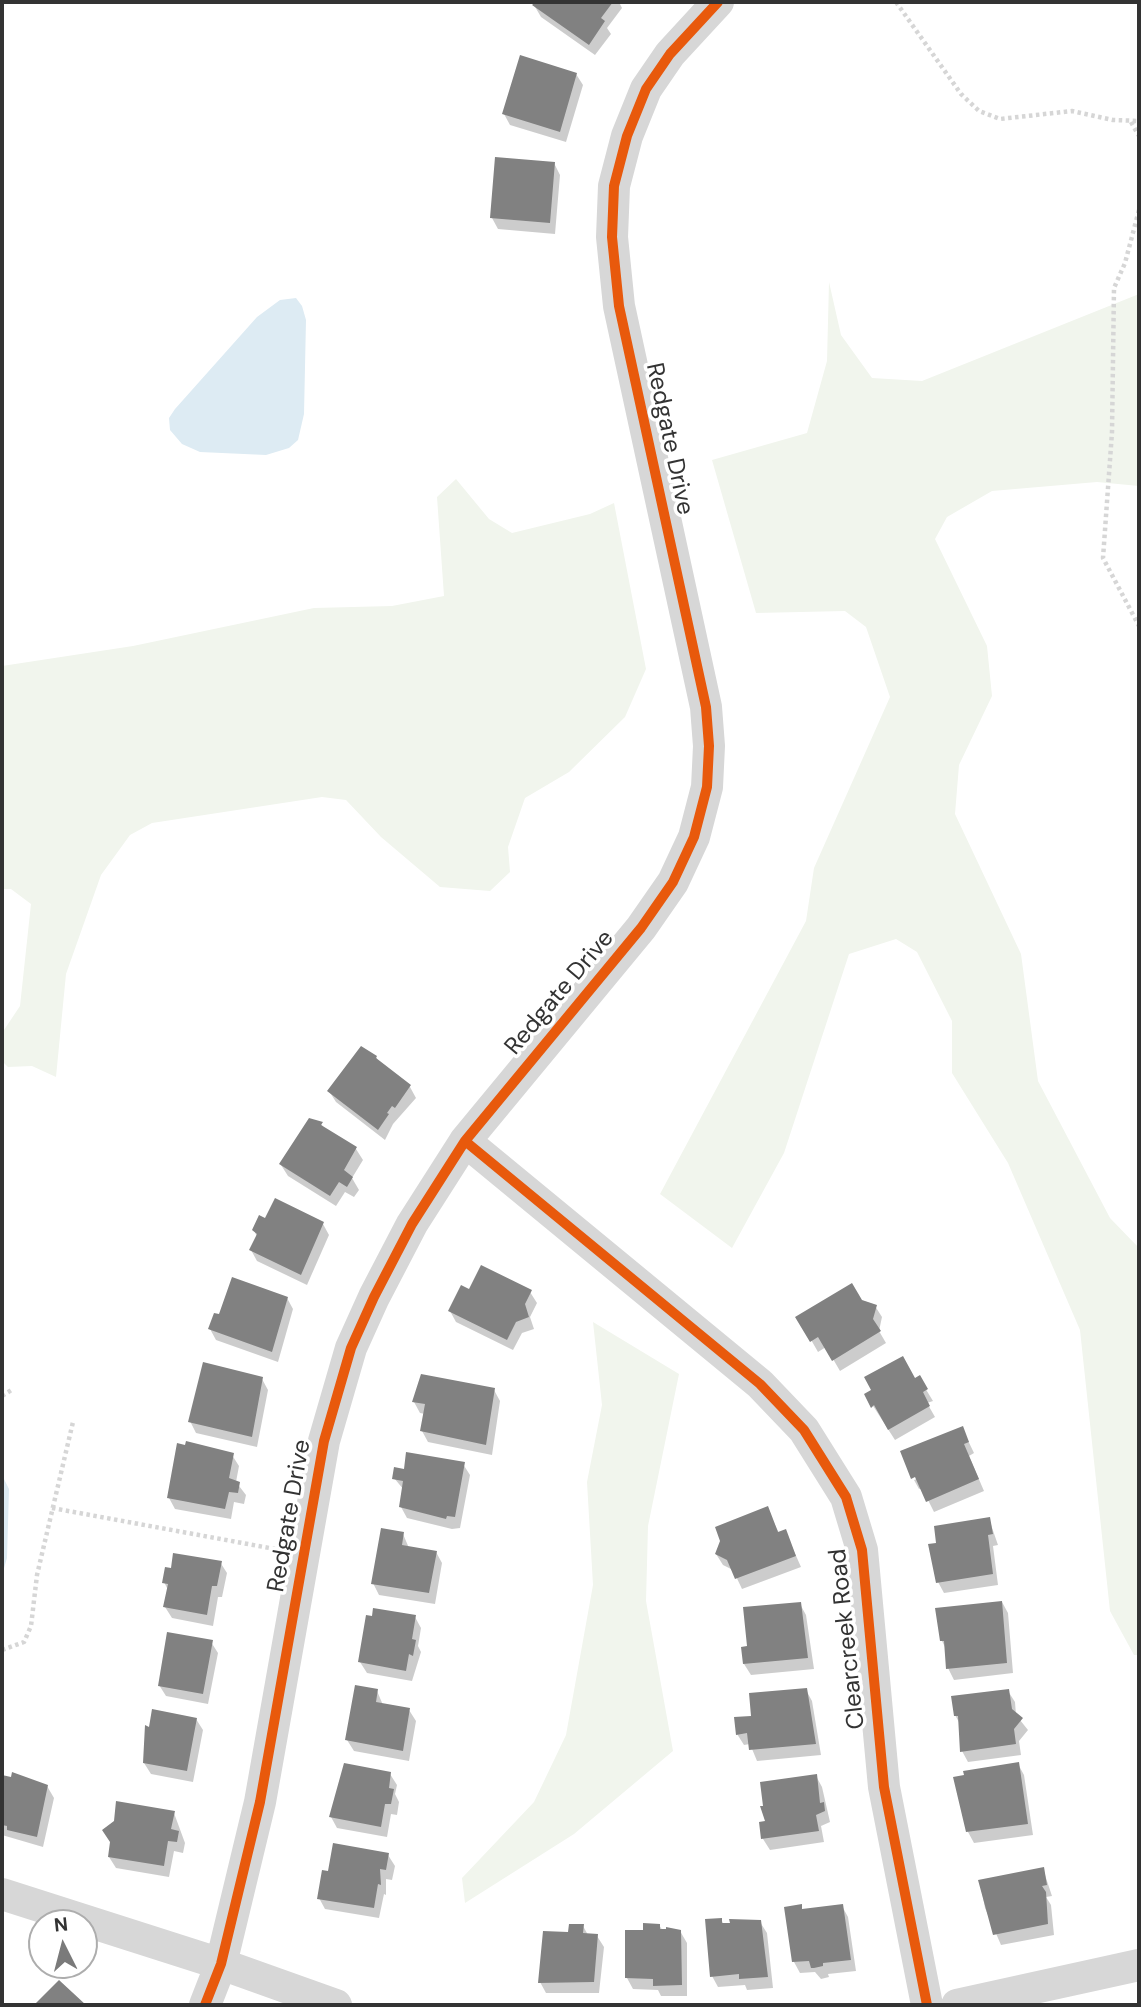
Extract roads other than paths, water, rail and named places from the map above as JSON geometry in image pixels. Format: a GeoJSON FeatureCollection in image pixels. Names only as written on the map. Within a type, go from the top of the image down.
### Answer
{"type":"FeatureCollection","features":[{"type":"Feature","properties":{"kind":"street","name":"Redgate Drive"},"geometry":{"type":"LineString","coordinates":[[205,2005],[221,1964],[260,1802],[324,1441],[351,1348],[412,1224],[466,1141],[641,928],[673,882],[694,838],[707,787],[709,746],[706,708],[619,306],[612,237],[614,186],[627,136],[646,89],[670,54],[718,2]]}},
{"type":"Feature","properties":{"kind":"street","name":"Clearcreek Road"},"geometry":{"type":"LineString","coordinates":[[466,1141],[760,1384],[804,1430],[846,1497],[862,1550],[884,1787],[927,2005]]}},
{"type":"Feature","properties":{"kind":"street"},"geometry":{"type":"LineString","coordinates":[[2,1894],[221,1964],[336,2005]]}},
{"type":"Feature","properties":{"kind":"street"},"geometry":{"type":"LineString","coordinates":[[957,2005],[1139,1965]]}}]}
